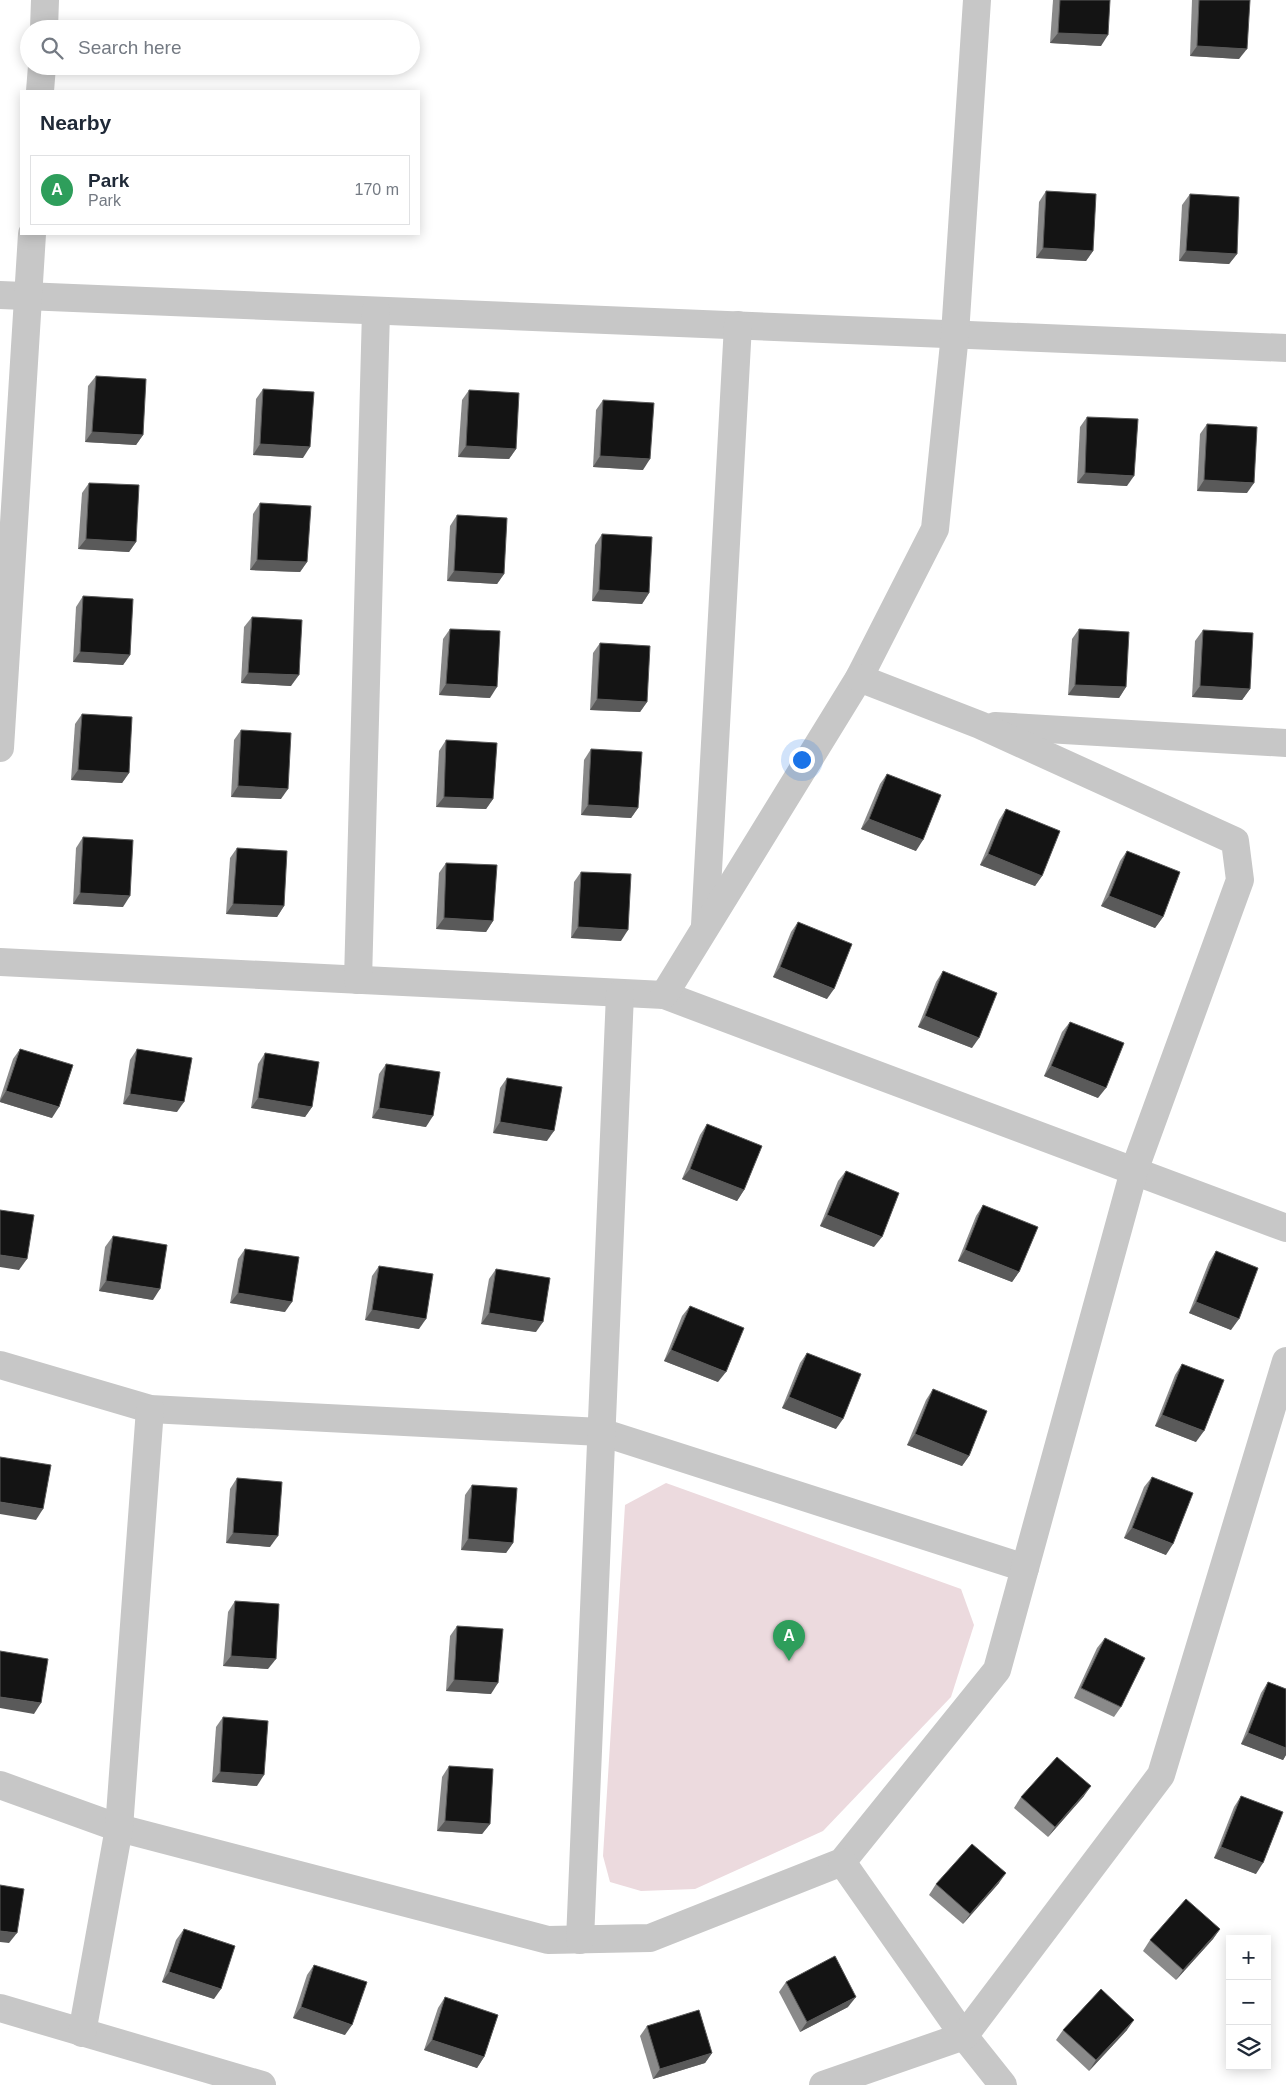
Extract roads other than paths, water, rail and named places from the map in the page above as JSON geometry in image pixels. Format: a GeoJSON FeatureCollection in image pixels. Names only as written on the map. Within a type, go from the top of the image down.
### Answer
{"type":"FeatureCollection","features":[{"type":"Feature","properties":{"kind":"street"},"geometry":{"type":"LineString","coordinates":[[45,20],[46,0]]}},
{"type":"Feature","properties":{"kind":"street"},"geometry":{"type":"LineString","coordinates":[[664,995],[859,678],[935,529],[955,334],[977,0]]}},
{"type":"Feature","properties":{"kind":"street"},"geometry":{"type":"LineString","coordinates":[[40,90],[41,75]]}},
{"type":"Feature","properties":{"kind":"street"},"geometry":{"type":"LineString","coordinates":[[0,748],[32,235]]}},
{"type":"Feature","properties":{"kind":"street"},"geometry":{"type":"LineString","coordinates":[[0,295],[1286,348]]}},
{"type":"Feature","properties":{"kind":"street"},"geometry":{"type":"LineString","coordinates":[[358,980],[376,311]]}},
{"type":"Feature","properties":{"kind":"street"},"geometry":{"type":"LineString","coordinates":[[705,929],[738,325]]}},
{"type":"Feature","properties":{"kind":"street"},"geometry":{"type":"LineString","coordinates":[[0,1785],[119,1828],[548,1940],[650,1938],[842,1862],[997,1670],[1134,1171],[1240,880],[1235,841],[980,725],[859,678]]}},
{"type":"Feature","properties":{"kind":"street"},"geometry":{"type":"LineString","coordinates":[[980,725],[1286,743]]}},
{"type":"Feature","properties":{"kind":"street"},"geometry":{"type":"LineString","coordinates":[[0,962],[664,995],[1286,1228]]}},
{"type":"Feature","properties":{"kind":"street"},"geometry":{"type":"LineString","coordinates":[[580,1940],[620,994]]}},
{"type":"Feature","properties":{"kind":"street"},"geometry":{"type":"LineString","coordinates":[[822,2085],[964,2036],[1161,1775],[1286,1361]]}},
{"type":"Feature","properties":{"kind":"street"},"geometry":{"type":"LineString","coordinates":[[0,1364],[150,1409],[601,1432],[1026,1568]]}},
{"type":"Feature","properties":{"kind":"street"},"geometry":{"type":"LineString","coordinates":[[82,2033],[119,1828],[150,1409]]}},
{"type":"Feature","properties":{"kind":"street"},"geometry":{"type":"LineString","coordinates":[[842,1862],[964,2036],[1003,2085]]}},
{"type":"Feature","properties":{"kind":"street"},"geometry":{"type":"LineString","coordinates":[[0,2008],[262,2085]]}},
{"type":"Feature","properties":{"kind":"place","name":"Park"},"geometry":{"type":"Point","coordinates":[789,1661]}}]}
